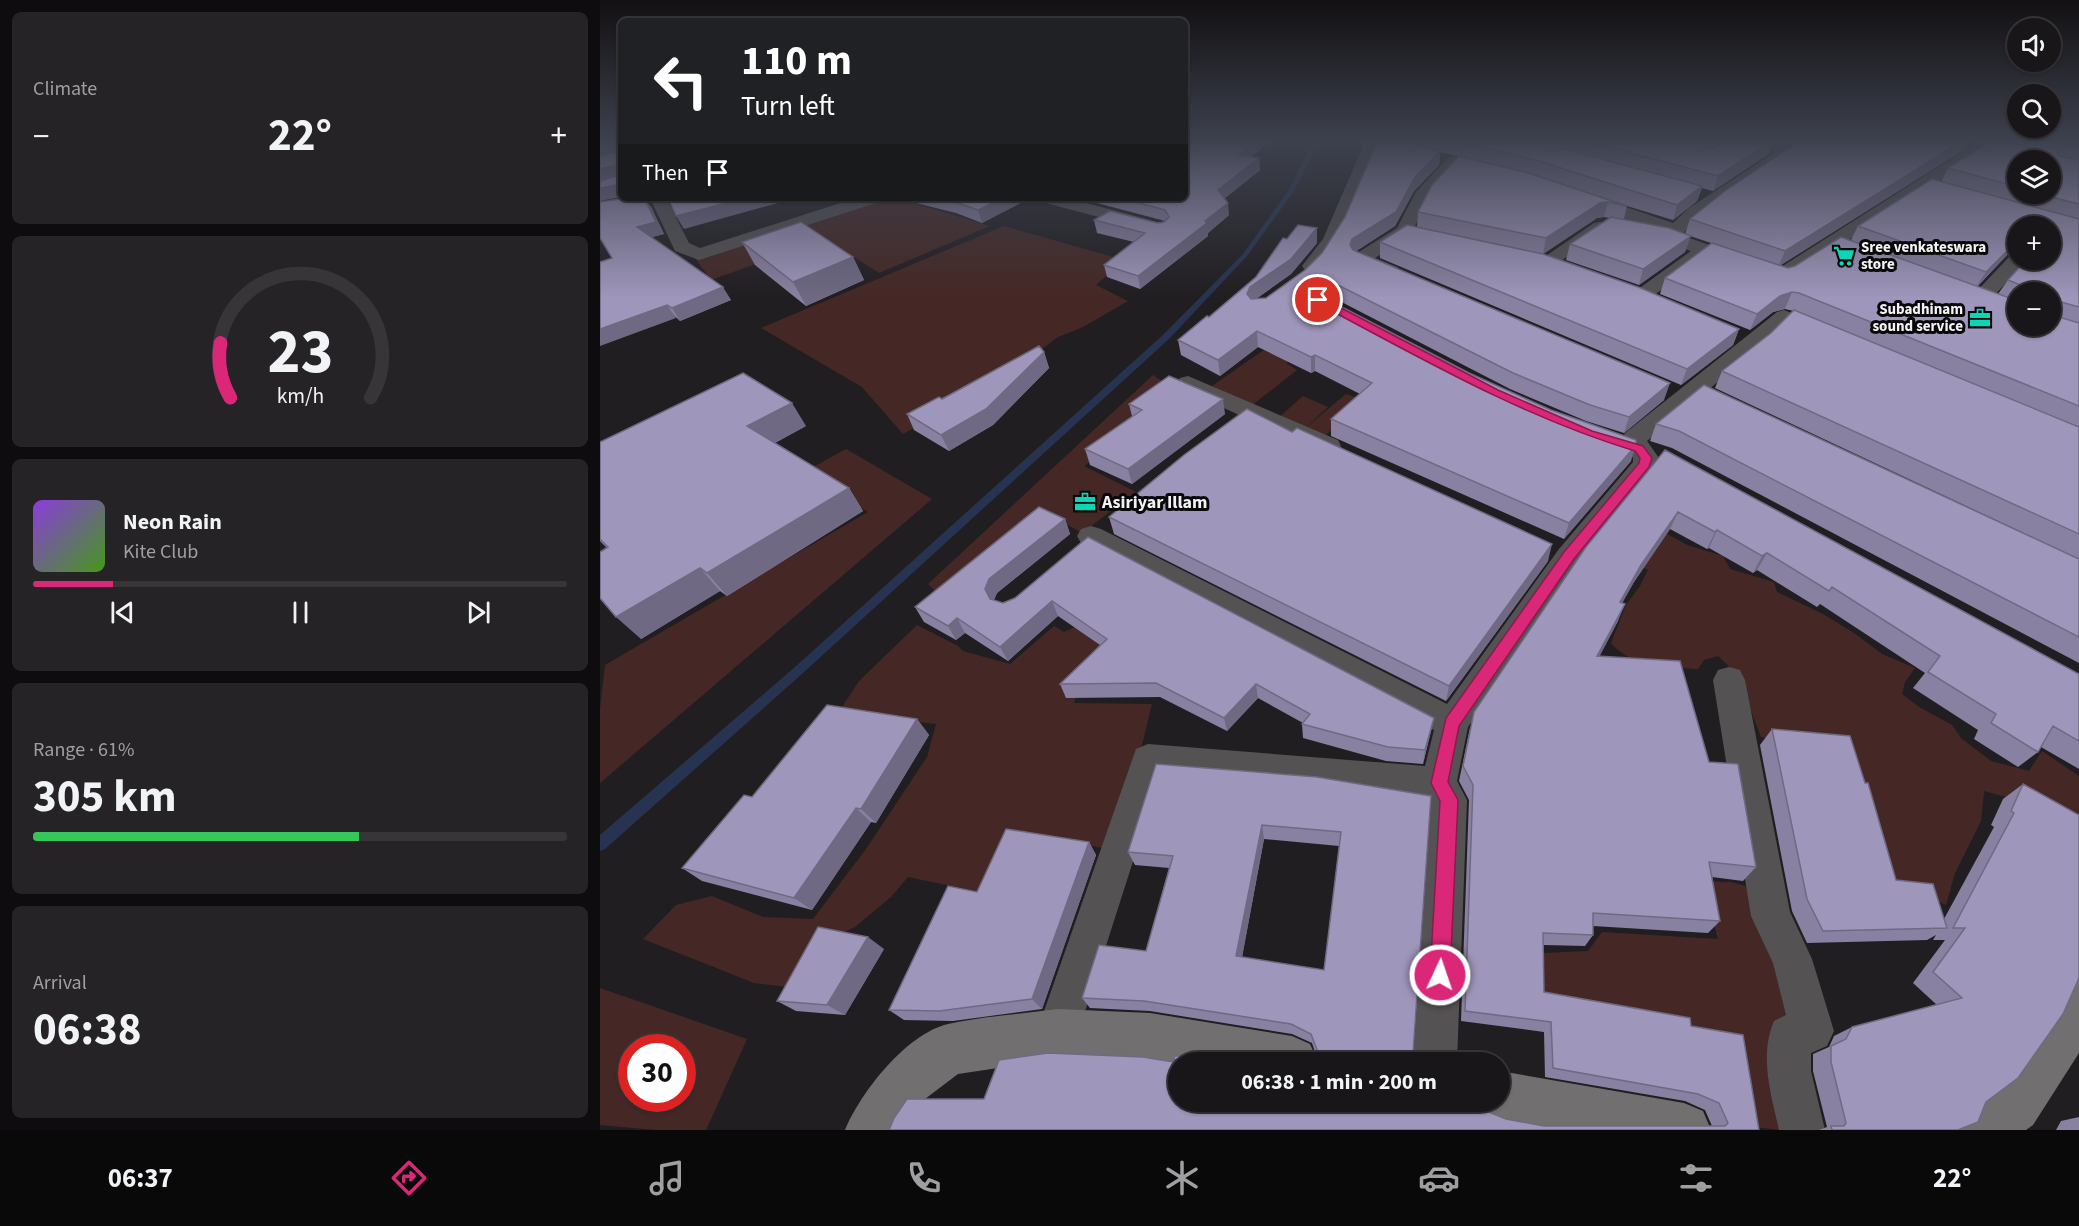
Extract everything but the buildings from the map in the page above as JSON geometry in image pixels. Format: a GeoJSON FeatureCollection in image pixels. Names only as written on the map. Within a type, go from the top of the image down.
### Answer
{"type":"FeatureCollection","features":[{"type":"Feature","properties":{"kind":"street"},"geometry":{"type":"LineString","coordinates":[[1300,280],[1332,240],[1350,193]]}},
{"type":"Feature","properties":{"kind":"street"},"geometry":{"type":"LineString","coordinates":[[1361,259],[1404,231],[1426,193]]}},
{"type":"Feature","properties":{"kind":"street"},"geometry":{"type":"LineString","coordinates":[[1697,193],[1718,199]]}},
{"type":"Feature","properties":{"kind":"street"},"geometry":{"type":"LineString","coordinates":[[1673,234],[1695,212],[1727,193]]}},
{"type":"Feature","properties":{"kind":"street"},"geometry":{"type":"LineString","coordinates":[[1575,196],[1673,234],[1704,249],[1779,276],[1911,193]]}},
{"type":"Feature","properties":{"kind":"street"},"geometry":{"type":"LineString","coordinates":[[656,201],[682,247],[699,254],[864,201]]}},
{"type":"Feature","properties":{"kind":"street"},"geometry":{"type":"LineString","coordinates":[[1059,201],[1160,228]]}},
{"type":"Feature","properties":{"kind":"street"},"geometry":{"type":"LineString","coordinates":[[1567,270],[1537,260],[1604,224],[1673,234]]}},
{"type":"Feature","properties":{"kind":"street"},"geometry":{"type":"LineString","coordinates":[[1404,231],[1420,237],[1454,243]]}},
{"type":"Feature","properties":{"kind":"street"},"geometry":{"type":"LineString","coordinates":[[1830,243],[1851,251]]}},
{"type":"Feature","properties":{"kind":"street"},"geometry":{"type":"LineString","coordinates":[[1641,296],[1704,249]]}},
{"type":"Feature","properties":{"kind":"street"},"geometry":{"type":"LineString","coordinates":[[1322,253],[1361,259],[1405,278]]}},
{"type":"Feature","properties":{"kind":"street"},"geometry":{"type":"LineString","coordinates":[[1979,300],[2008,270]]}},
{"type":"Feature","properties":{"kind":"street"},"geometry":{"type":"LineString","coordinates":[[1620,289],[1662,305]]}},
{"type":"Feature","properties":{"kind":"street"},"geometry":{"type":"LineString","coordinates":[[1958,292],[1998,307]]}},
{"type":"Feature","properties":{"kind":"street"},"geometry":{"type":"LineString","coordinates":[[1658,455],[1634,439],[1689,394],[1744,339],[1784,316],[1838,339]]}},
{"type":"Feature","properties":{"kind":"street"},"geometry":{"type":"LineString","coordinates":[[1188,384],[1346,453]]}},
{"type":"Feature","properties":{"kind":"street"},"geometry":{"type":"LineString","coordinates":[[1222,430],[1250,410]]}},
{"type":"Feature","properties":{"kind":"street"},"geometry":{"type":"LineString","coordinates":[[1609,439],[1658,455]]}},
{"type":"Feature","properties":{"kind":"street"},"geometry":{"type":"LineString","coordinates":[[1436,1052],[1449,800],[1439,783],[1452,723],[1558,551],[1645,464],[1646,458],[1658,455]]}},
{"type":"Feature","properties":{"kind":"street"},"geometry":{"type":"LineString","coordinates":[[1090,536],[1452,723]]}},
{"type":"Feature","properties":{"kind":"street"},"geometry":{"type":"LineString","coordinates":[[1730,680],[1771,916],[1792,959],[1812,1031],[1789,1036],[1790,1071],[1802,1130]]}},
{"type":"Feature","properties":{"kind":"street"},"geometry":{"type":"LineString","coordinates":[[1058,1034],[1148,760],[1439,783]]}},
{"type":"Feature","properties":{"kind":"street"},"geometry":{"type":"LineString","coordinates":[[1983,1130],[2014,1106],[2027,1088],[2058,1043],[2079,994]]}},
{"type":"Feature","properties":{"kind":"street"},"geometry":{"type":"LineString","coordinates":[[872,1130],[907,1081],[947,1050],[1058,1034],[1150,1038],[1233,1052]]}},
{"type":"Feature","properties":{"kind":"street"},"geometry":{"type":"LineString","coordinates":[[1510,1100],[1589,1121],[1684,1130]]}},
{"type":"Feature","properties":{"kind":"shaded area"},"geometry":{"type":"Polygon","coordinates":[[[869,201],[906,201],[990,226],[879,273],[826,239],[711,280],[695,258],[869,201]]]}},
{"type":"Feature","properties":{"kind":"shaded area"},"geometry":{"type":"Polygon","coordinates":[[[1004,226],[1124,260],[1096,285],[1128,301],[1083,327],[1058,337],[1034,355],[942,413],[903,434],[862,387],[761,328],[1004,226]]]}},
{"type":"Feature","properties":{"kind":"shaded area"},"geometry":{"type":"Polygon","coordinates":[[[1288,333],[1313,345],[1286,363],[1297,370],[1251,406],[1212,386],[1288,333]]]}},
{"type":"Feature","properties":{"kind":"shaded area"},"geometry":{"type":"Polygon","coordinates":[[[1153,375],[1173,389],[1125,421],[1138,429],[1084,466],[1136,492],[1082,533],[1050,515],[944,599],[928,584],[1153,375]]]}},
{"type":"Feature","properties":{"kind":"shaded area"},"geometry":{"type":"Polygon","coordinates":[[[1346,394],[1366,401],[1321,439],[1277,419],[1303,396],[1328,407],[1304,429],[1346,394]]]}},
{"type":"Feature","properties":{"kind":"shaded area"},"geometry":{"type":"Polygon","coordinates":[[[846,449],[932,499],[600,783],[600,709],[605,665],[868,512],[804,472],[846,449]]]}},
{"type":"Feature","properties":{"kind":"shaded area"},"geometry":{"type":"Polygon","coordinates":[[[1623,509],[1687,545],[1723,556],[1730,569],[1774,582],[1777,592],[1823,614],[1882,654],[1915,668],[1905,682],[1902,694],[1919,707],[1952,725],[1961,738],[1991,761],[2029,771],[2042,751],[2079,776],[2079,833],[2021,801],[1984,791],[1981,821],[1955,873],[1946,905],[1914,890],[1900,887],[1789,740],[1761,737],[1737,674],[1718,656],[1704,660],[1698,669],[1651,665],[1629,657],[1611,643],[1626,605],[1648,570],[1616,555],[1623,509]]]}},
{"type":"Feature","properties":{"kind":"shaded area"},"geometry":{"type":"Polygon","coordinates":[[[1092,619],[1121,637],[1087,667],[1074,703],[1152,704],[1139,757],[1104,848],[1052,839],[985,893],[908,877],[891,897],[855,927],[827,940],[798,988],[754,983],[643,939],[676,905],[712,896],[763,917],[813,919],[866,849],[927,757],[936,724],[838,713],[859,681],[917,625],[958,646],[963,651],[1010,664],[1054,626],[1064,632],[1092,619]]]}},
{"type":"Feature","properties":{"kind":"shaded area"},"geometry":{"type":"Polygon","coordinates":[[[1702,881],[1731,882],[1753,888],[1793,983],[1780,1130],[1754,1127],[1549,1016],[1538,983],[1543,953],[1588,951],[1602,932],[1718,939],[1702,881]]]}},
{"type":"Feature","properties":{"kind":"shaded area"},"geometry":{"type":"Polygon","coordinates":[[[600,988],[747,1039],[706,1130],[656,1130],[600,1125],[600,988]]]}},
{"type":"Feature","properties":{"kind":"waterway"},"geometry":{"type":"LineString","coordinates":[[600,844],[799,670],[1167,336],[1245,255],[1290,193]]}},
{"type":"Feature","properties":{"kind":"place","name":"Sree venkateswara store"},"geometry":{"type":"Point","coordinates":[1844,256]}},
{"type":"Feature","properties":{"kind":"place","name":"Subadhinam sound service"},"geometry":{"type":"Point","coordinates":[1980,318]}},
{"type":"Feature","properties":{"kind":"place","name":"Asiriyar Illam"},"geometry":{"type":"Point","coordinates":[1085,502]}},
{"type":"Feature","properties":{"kind":"route"},"geometry":{"type":"LineString","coordinates":[[1318,300],[1494,392],[1588,433],[1639,449],[1646,458],[1645,464],[1569,556],[1452,723],[1439,783],[1449,800],[1440,975]]}}]}
